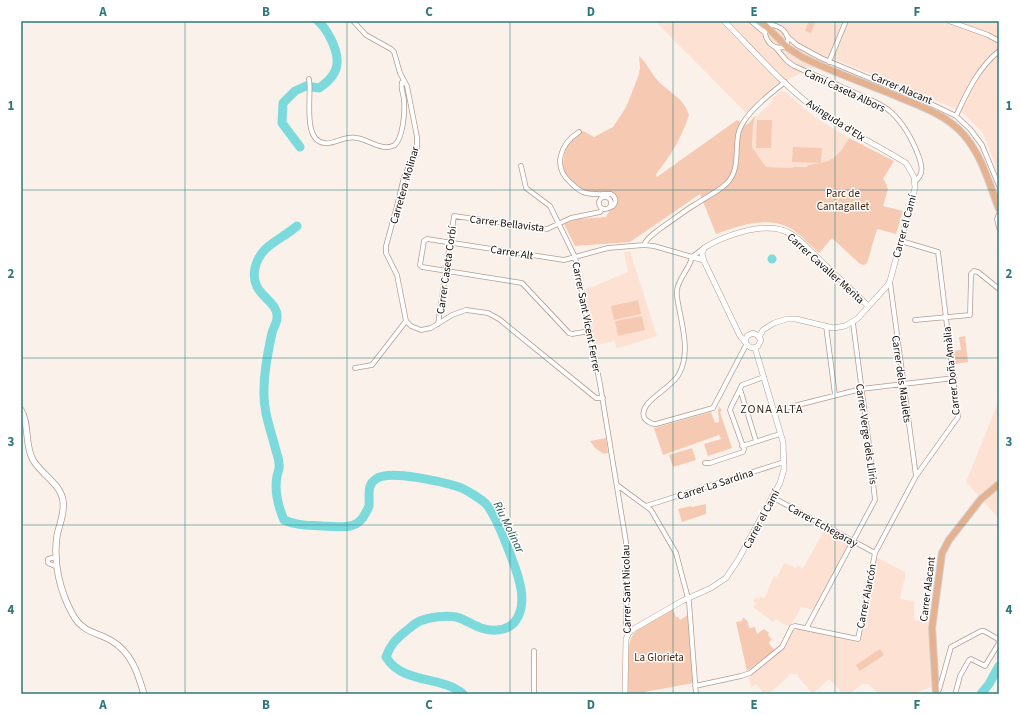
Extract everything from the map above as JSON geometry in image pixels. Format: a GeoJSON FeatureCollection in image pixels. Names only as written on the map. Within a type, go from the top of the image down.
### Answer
{"type":"FeatureCollection","features":[{"type":"Feature","properties":{"kind":"main road","name":"Carrer Alacant"},"geometry":{"type":"LineString","coordinates":[[761,21],[769,27],[783,47],[809,60],[924,108],[952,124],[964,135],[977,155],[987,175],[999,209]]}},
{"type":"Feature","properties":{"kind":"main road"},"geometry":{"type":"LineString","coordinates":[[21,410],[25,418],[31,456],[57,488],[63,499],[63,507],[57,538],[56,557],[64,594],[77,622],[85,629],[114,642],[126,652],[137,672],[144,694]]}},
{"type":"Feature","properties":{"kind":"main road","name":"Carrer Alacant"},"geometry":{"type":"LineString","coordinates":[[935,692],[933,621],[943,548],[981,499],[999,484]]}},
{"type":"Feature","properties":{"kind":"street","name":"Carretera Molinar"},"geometry":{"type":"LineString","coordinates":[[353,21],[366,36],[394,52],[400,73],[407,86],[417,149],[404,177],[386,246],[386,253],[398,275],[406,321]]}},
{"type":"Feature","properties":{"kind":"street","name":"Avinguda d'Elx"},"geometry":{"type":"LineString","coordinates":[[724,21],[785,82],[810,104],[831,119],[906,163],[915,181]]}},
{"type":"Feature","properties":{"kind":"street","name":"Carrer Alacant"},"geometry":{"type":"LineString","coordinates":[[751,21],[769,27]]}},
{"type":"Feature","properties":{"kind":"street"},"geometry":{"type":"LineString","coordinates":[[829,62],[846,21]]}},
{"type":"Feature","properties":{"kind":"street"},"geometry":{"type":"LineString","coordinates":[[949,21],[988,34],[999,41]]}},
{"type":"Feature","properties":{"kind":"street"},"geometry":{"type":"LineString","coordinates":[[769,27],[778,26],[783,29],[793,52]]}},
{"type":"Feature","properties":{"kind":"street","name":"Camí Caseta Albors"},"geometry":{"type":"LineString","coordinates":[[769,27],[767,40],[775,47],[787,62],[855,92],[881,105],[891,112],[904,128],[918,154],[921,174],[915,181]]}},
{"type":"Feature","properties":{"kind":"street"},"geometry":{"type":"LineString","coordinates":[[775,47],[783,47],[787,38]]}},
{"type":"Feature","properties":{"kind":"street","name":"Carrer Alacant"},"geometry":{"type":"LineString","coordinates":[[787,38],[803,49],[829,62],[930,102],[956,116],[970,129],[982,145],[999,186]]}},
{"type":"Feature","properties":{"kind":"street"},"geometry":{"type":"LineString","coordinates":[[956,116],[976,76],[999,51]]}},
{"type":"Feature","properties":{"kind":"street"},"geometry":{"type":"LineString","coordinates":[[310,84],[310,130],[316,139],[325,143],[348,137],[354,137],[385,148],[395,145],[399,140],[404,116],[404,99],[401,88],[404,80]]}},
{"type":"Feature","properties":{"kind":"street"},"geometry":{"type":"LineString","coordinates":[[644,245],[647,238],[719,189],[730,179],[734,172],[738,135],[744,121],[785,82]]}},
{"type":"Feature","properties":{"kind":"street"},"geometry":{"type":"LineString","coordinates":[[579,132],[564,145],[560,166],[562,174],[585,193],[611,194],[615,197],[616,202],[614,206],[609,208],[602,209],[599,202],[601,198],[605,196],[609,198],[612,201],[612,205],[609,208]]}},
{"type":"Feature","properties":{"kind":"street","name":"Carrer Sant Vicent Ferrer"},"geometry":{"type":"LineString","coordinates":[[521,166],[526,188],[550,206],[575,257],[603,398],[617,485]]}},
{"type":"Feature","properties":{"kind":"street","name":"Carrer el Camí"},"geometry":{"type":"LineString","coordinates":[[853,323],[890,281],[914,192],[915,181]]}},
{"type":"Feature","properties":{"kind":"street","name":"Carrer Bellavista"},"geometry":{"type":"LineString","coordinates":[[454,216],[547,229],[571,218],[600,212],[602,209]]}},
{"type":"Feature","properties":{"kind":"street"},"geometry":{"type":"LineString","coordinates":[[999,214],[997,219],[999,228]]}},
{"type":"Feature","properties":{"kind":"street","name":"Carrer Caseta Corbí"},"geometry":{"type":"LineString","coordinates":[[438,324],[454,216]]}},
{"type":"Feature","properties":{"kind":"street","name":"Carrer Cavaller Merita"},"geometry":{"type":"LineString","coordinates":[[692,257],[704,248],[728,237],[754,229],[771,228],[783,230],[797,239],[869,306]]}},
{"type":"Feature","properties":{"kind":"street","name":"Carrer Alt"},"geometry":{"type":"LineString","coordinates":[[446,271],[422,267],[420,265],[425,240],[564,260],[608,248],[644,245],[654,246],[692,257]]}},
{"type":"Feature","properties":{"kind":"street","name":"Carrer Doña Amàlia"},"geometry":{"type":"LineString","coordinates":[[875,553],[916,476],[958,417],[938,252],[901,241]]}},
{"type":"Feature","properties":{"kind":"street"},"geometry":{"type":"LineString","coordinates":[[704,248],[702,254],[704,262],[739,334],[750,348],[755,348],[760,344],[759,336],[763,330],[774,323],[787,319],[796,319],[826,326],[840,327],[853,323]]}},
{"type":"Feature","properties":{"kind":"street"},"geometry":{"type":"LineString","coordinates":[[704,262],[700,258],[692,257],[677,289],[684,339],[684,355],[681,371],[673,383],[647,403],[644,411],[648,422],[656,424],[713,408],[746,343],[746,337],[755,333],[759,336]]}},
{"type":"Feature","properties":{"kind":"street"},"geometry":{"type":"LineString","coordinates":[[446,271],[522,283],[569,333],[572,334],[590,330]]}},
{"type":"Feature","properties":{"kind":"street"},"geometry":{"type":"LineString","coordinates":[[915,320],[970,314],[971,276],[973,272],[978,272],[999,290]]}},
{"type":"Feature","properties":{"kind":"street","name":"Carrer dels Maulets"},"geometry":{"type":"LineString","coordinates":[[890,281],[916,476]]}},
{"type":"Feature","properties":{"kind":"street"},"geometry":{"type":"LineString","coordinates":[[355,368],[372,365],[406,321],[412,326],[421,330],[431,328],[461,311],[478,311],[492,315],[499,319],[596,398],[603,398]]}},
{"type":"Feature","properties":{"kind":"street","name":"Carrer Verge dels Lliris"},"geometry":{"type":"LineString","coordinates":[[808,627],[875,500],[876,495],[853,323]]}},
{"type":"Feature","properties":{"kind":"street"},"geometry":{"type":"LineString","coordinates":[[826,326],[835,395]]}},
{"type":"Feature","properties":{"kind":"street","name":"Carrer el Camí"},"geometry":{"type":"LineString","coordinates":[[629,633],[645,622],[716,585],[729,575],[781,479],[784,469],[784,446],[755,348]]}},
{"type":"Feature","properties":{"kind":"street"},"geometry":{"type":"LineString","coordinates":[[705,463],[710,463],[741,453],[744,449],[730,410],[742,385],[764,377]]}},
{"type":"Feature","properties":{"kind":"street"},"geometry":{"type":"LineString","coordinates":[[774,411],[861,389],[954,378]]}},
{"type":"Feature","properties":{"kind":"street"},"geometry":{"type":"LineString","coordinates":[[740,389],[756,441]]}},
{"type":"Feature","properties":{"kind":"street"},"geometry":{"type":"LineString","coordinates":[[742,446],[780,434]]}},
{"type":"Feature","properties":{"kind":"street","name":"Carrer La Sardina"},"geometry":{"type":"LineString","coordinates":[[646,506],[784,462]]}},
{"type":"Feature","properties":{"kind":"street"},"geometry":{"type":"LineString","coordinates":[[617,485],[646,506],[654,515],[676,553],[689,598],[696,694]]}},
{"type":"Feature","properties":{"kind":"street","name":"Carrer Sant Nicolau"},"geometry":{"type":"LineString","coordinates":[[617,485],[626,542],[626,624],[629,633],[626,639],[625,694]]}},
{"type":"Feature","properties":{"kind":"street","name":"Carrer Echegaray"},"geometry":{"type":"LineString","coordinates":[[772,497],[875,553]]}},
{"type":"Feature","properties":{"kind":"street","name":"Carrer Alarcón"},"geometry":{"type":"LineString","coordinates":[[808,627],[858,639],[875,553]]}},
{"type":"Feature","properties":{"kind":"street"},"geometry":{"type":"LineString","coordinates":[[695,686],[748,674],[782,647],[794,626],[797,625],[808,627]]}},
{"type":"Feature","properties":{"kind":"street"},"geometry":{"type":"LineString","coordinates":[[935,692],[939,690],[952,647],[981,631],[984,631],[998,639],[999,643],[985,666],[969,660],[960,676],[956,691]]}},
{"type":"Feature","properties":{"kind":"street"},"geometry":{"type":"LineString","coordinates":[[534,651],[534,694]]}},
{"type":"Feature","properties":{"kind":"shaded area"},"geometry":{"type":"Polygon","coordinates":[[[655,21],[999,21],[999,176],[983,133],[964,114],[954,108],[834,59],[775,85],[746,113],[655,21]]]}},
{"type":"Feature","properties":{"kind":"shaded area"},"geometry":{"type":"Polygon","coordinates":[[[781,91],[784,91],[816,118],[849,138],[839,154],[824,163],[808,165],[808,167],[766,167],[752,147],[753,125],[757,116],[781,91]]]}},
{"type":"Feature","properties":{"kind":"shaded area"},"geometry":{"type":"Polygon","coordinates":[[[630,251],[657,336],[619,348],[616,348],[615,341],[596,345],[585,289],[628,272],[624,252],[630,251]]]}},
{"type":"Feature","properties":{"kind":"shaded area"},"geometry":{"type":"Polygon","coordinates":[[[999,400],[999,519],[966,482],[999,400]]]}},
{"type":"Feature","properties":{"kind":"shaded area"},"geometry":{"type":"Polygon","coordinates":[[[825,529],[848,544],[814,610],[801,607],[791,627],[776,619],[773,622],[753,607],[756,603],[753,601],[756,597],[759,599],[760,596],[764,599],[774,576],[777,577],[784,563],[796,568],[797,566],[803,568],[825,529]]]}},
{"type":"Feature","properties":{"kind":"shaded area"},"geometry":{"type":"Polygon","coordinates":[[[878,558],[905,572],[905,580],[900,599],[914,601],[914,620],[929,623],[931,687],[918,692],[919,694],[879,694],[868,684],[862,684],[850,694],[843,694],[829,679],[813,694],[798,677],[798,674],[789,674],[788,677],[768,694],[764,694],[756,684],[751,688],[749,678],[774,656],[795,628],[860,643],[875,559],[878,558]]]}},
{"type":"Feature","properties":{"kind":"green space"},"geometry":{"type":"Polygon","coordinates":[[[809,21],[816,21],[811,33],[805,31],[809,21]]]}},
{"type":"Feature","properties":{"kind":"green space","name":"Parc de Cantagallet"},"geometry":{"type":"Polygon","coordinates":[[[639,56],[658,81],[680,100],[689,115],[675,146],[656,174],[657,177],[737,120],[747,125],[756,115],[753,125],[752,147],[766,167],[807,167],[808,165],[829,160],[837,155],[849,138],[894,161],[883,179],[888,189],[883,206],[903,211],[896,234],[877,229],[867,263],[864,265],[860,264],[832,238],[819,253],[796,232],[777,223],[757,223],[736,227],[716,234],[700,194],[630,242],[575,246],[564,224],[578,219],[606,217],[614,203],[614,199],[605,194],[585,192],[566,177],[563,165],[566,149],[573,135],[578,132],[583,131],[594,137],[613,127],[625,109],[639,74],[639,56]]]}},
{"type":"Feature","properties":{"kind":"green space"},"geometry":{"type":"Polygon","coordinates":[[[757,120],[772,120],[771,148],[756,148],[757,120]]]}},
{"type":"Feature","properties":{"kind":"green space"},"geometry":{"type":"Polygon","coordinates":[[[793,147],[822,148],[821,163],[792,162],[793,147]]]}},
{"type":"Feature","properties":{"kind":"green space"},"geometry":{"type":"Polygon","coordinates":[[[638,300],[641,314],[614,320],[611,306],[638,300]]]}},
{"type":"Feature","properties":{"kind":"green space"},"geometry":{"type":"Polygon","coordinates":[[[642,316],[645,330],[618,336],[615,321],[642,316]]]}},
{"type":"Feature","properties":{"kind":"green space"},"geometry":{"type":"Polygon","coordinates":[[[965,336],[968,362],[955,364],[953,351],[961,350],[959,337],[965,336]]]}},
{"type":"Feature","properties":{"kind":"green space"},"geometry":{"type":"Polygon","coordinates":[[[764,404],[766,409],[752,414],[751,408],[764,404]]]}},
{"type":"Feature","properties":{"kind":"green space"},"geometry":{"type":"Polygon","coordinates":[[[719,406],[722,411],[720,412],[732,448],[708,456],[704,444],[721,439],[719,435],[663,455],[654,428],[711,412],[715,423],[719,422],[719,406]]]}},
{"type":"Feature","properties":{"kind":"green space"},"geometry":{"type":"Polygon","coordinates":[[[606,438],[608,453],[604,454],[595,448],[590,441],[606,438]]]}},
{"type":"Feature","properties":{"kind":"green space"},"geometry":{"type":"Polygon","coordinates":[[[692,448],[696,460],[673,467],[669,455],[692,448]]]}},
{"type":"Feature","properties":{"kind":"green space"},"geometry":{"type":"Polygon","coordinates":[[[706,504],[706,514],[682,522],[678,509],[706,504]]]}},
{"type":"Feature","properties":{"kind":"green space","name":"La Glorieta"},"geometry":{"type":"Polygon","coordinates":[[[673,609],[676,617],[680,620],[688,615],[693,683],[627,694],[627,662],[629,644],[632,637],[635,632],[643,626],[673,609]]]}},
{"type":"Feature","properties":{"kind":"green space"},"geometry":{"type":"Polygon","coordinates":[[[743,617],[748,622],[749,628],[755,627],[757,634],[764,629],[769,633],[768,635],[772,640],[769,642],[770,645],[775,650],[747,671],[736,622],[742,621],[743,617]]]}},
{"type":"Feature","properties":{"kind":"green space"},"geometry":{"type":"Polygon","coordinates":[[[880,649],[884,655],[860,671],[856,665],[880,649]]]}},
{"type":"Feature","properties":{"kind":"water"},"geometry":{"type":"Polygon","coordinates":[[[770,255],[774,255],[776,259],[774,263],[770,263],[768,261],[768,257],[770,255]]]}},
{"type":"Feature","properties":{"kind":"waterway","name":"Riu Molinar"},"geometry":{"type":"LineString","coordinates":[[300,147],[282,123],[283,103],[295,91],[306,86],[319,88],[322,86],[332,76],[337,64],[337,55],[331,39],[318,21]]}},
{"type":"Feature","properties":{"kind":"waterway","name":"Riu Molinar"},"geometry":{"type":"LineString","coordinates":[[297,226],[266,248],[258,260],[254,277],[256,285],[260,291],[274,306],[277,320],[272,333],[266,361],[264,397],[267,419],[279,462],[276,488],[280,509],[284,520],[294,523],[341,527],[352,526],[361,520],[369,506],[369,491],[373,481],[383,476],[392,475],[416,477],[459,487],[474,495],[487,505],[501,531],[520,582],[522,598],[520,613],[516,620],[513,624],[505,628],[500,630],[491,630],[481,628],[452,616],[433,617],[414,624],[402,634],[391,646],[386,657],[393,666],[402,672],[444,684],[463,694]]}},
{"type":"Feature","properties":{"kind":"waterway"},"geometry":{"type":"LineString","coordinates":[[981,694],[989,684],[999,666]]}},
{"type":"Feature","properties":{"kind":"district","name":"ZONA ALTA"},"geometry":{"type":"Point","coordinates":[772,409]}}]}
